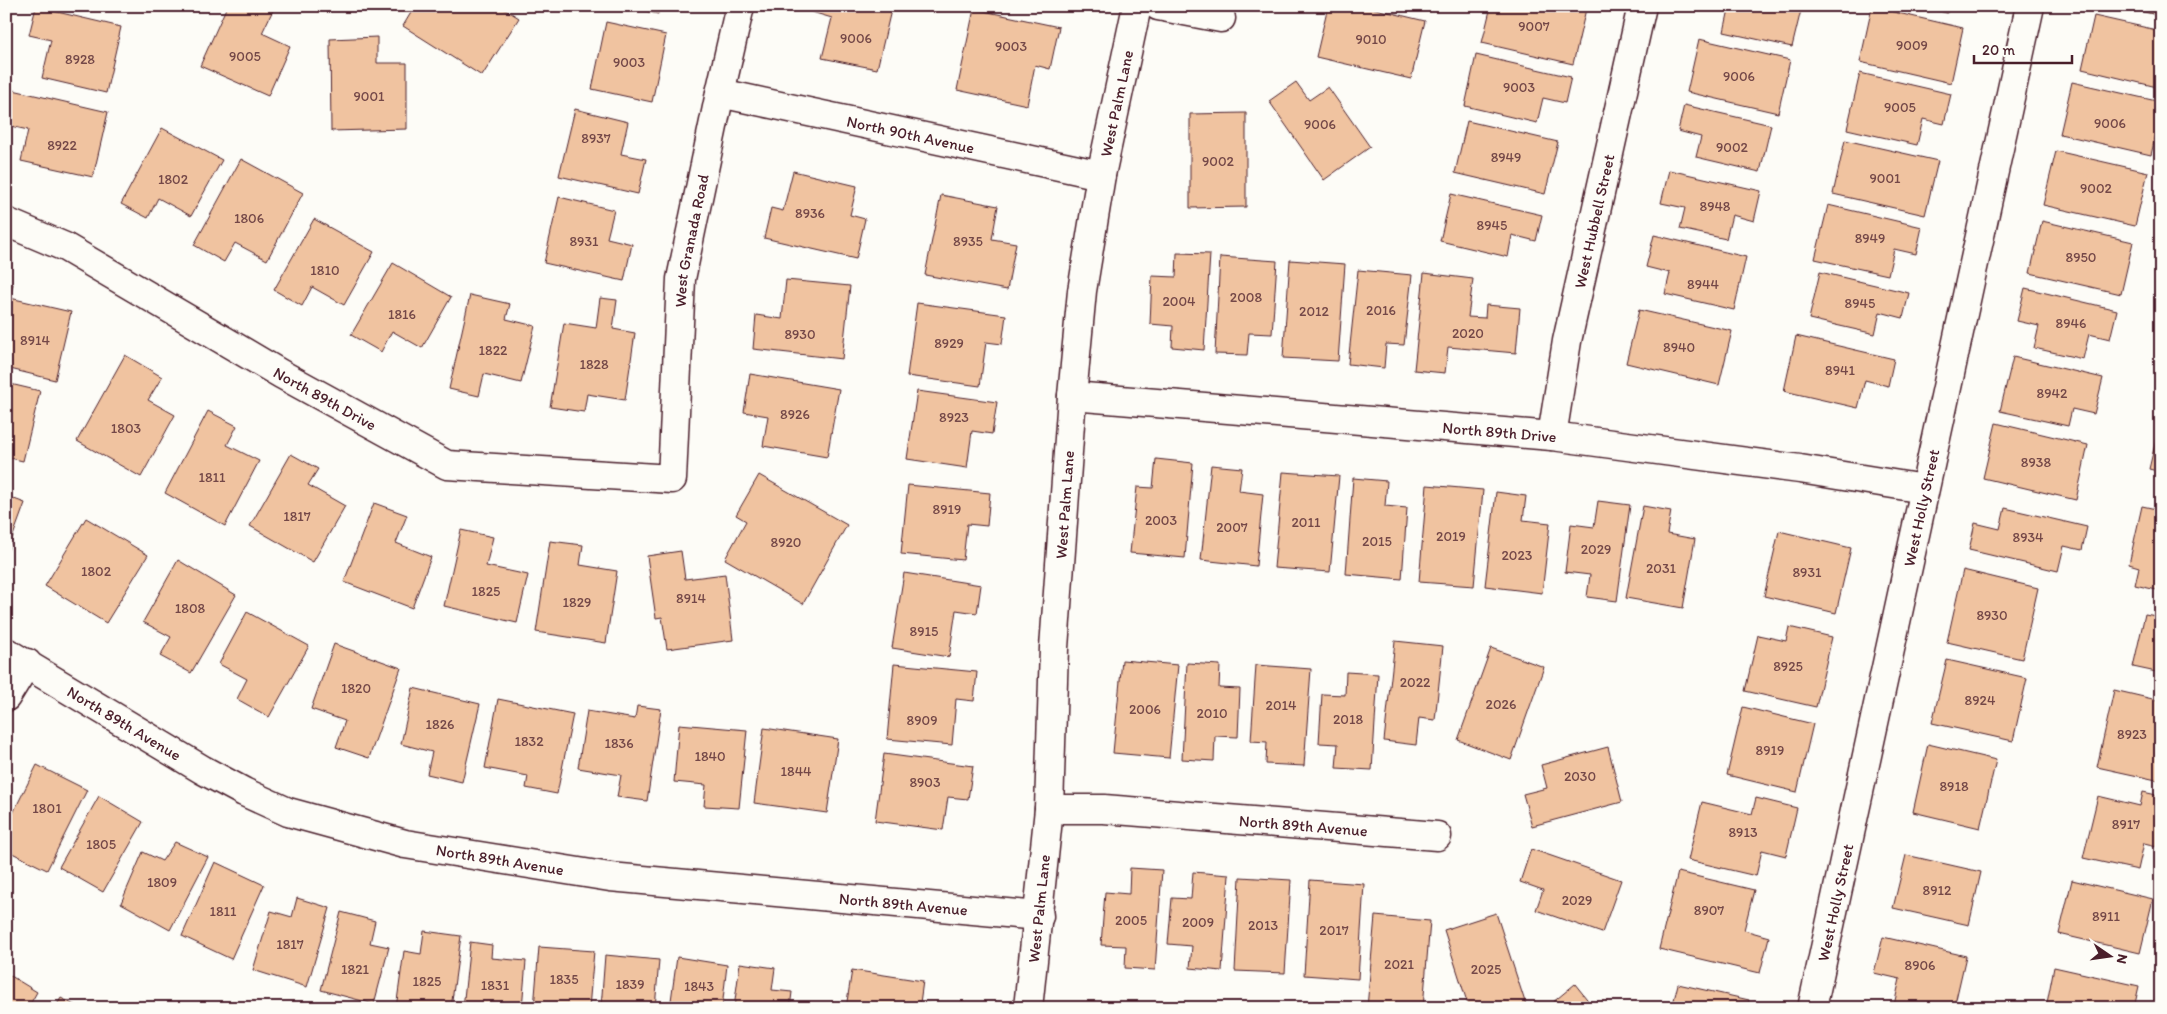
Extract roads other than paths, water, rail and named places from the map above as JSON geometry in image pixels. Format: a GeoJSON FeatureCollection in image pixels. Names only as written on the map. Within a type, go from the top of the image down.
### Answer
{"type":"FeatureCollection","features":[{"type":"Feature","properties":{"kind":"street","name":"West Granada Road"},"geometry":{"type":"LineString","coordinates":[[672,479],[681,279],[740,6]]}},
{"type":"Feature","properties":{"kind":"street","name":"West Palm Lane"},"geometry":{"type":"LineString","coordinates":[[1028,1008],[1049,809],[1054,648],[1072,396],[1082,291],[1101,175],[1137,6]]}},
{"type":"Feature","properties":{"kind":"street"},"geometry":{"type":"LineString","coordinates":[[1158,6],[1221,18]]}},
{"type":"Feature","properties":{"kind":"street","name":"West Hubbell Street"},"geometry":{"type":"LineString","coordinates":[[1552,436],[1567,341],[1642,6]]}},
{"type":"Feature","properties":{"kind":"street","name":"West Holly Street"},"geometry":{"type":"LineString","coordinates":[[1812,1008],[2030,6]]}},
{"type":"Feature","properties":{"kind":"street","name":"North 90th Avenue"},"geometry":{"type":"LineString","coordinates":[[720,93],[1101,175]]}},
{"type":"Feature","properties":{"kind":"street","name":"North 89th Drive"},"geometry":{"type":"LineString","coordinates":[[6,222],[65,247],[281,374],[447,465],[672,479]]}},
{"type":"Feature","properties":{"kind":"street","name":"North 89th Drive"},"geometry":{"type":"LineString","coordinates":[[1072,396],[1552,436],[1800,469],[1924,489]]}},
{"type":"Feature","properties":{"kind":"street"},"geometry":{"type":"LineString","coordinates":[[6,697],[16,658]]}},
{"type":"Feature","properties":{"kind":"street","name":"North 89th Avenue"},"geometry":{"type":"LineString","coordinates":[[16,658],[203,770],[244,792],[288,812],[405,844],[610,877],[1039,916]]}},
{"type":"Feature","properties":{"kind":"street","name":"North 89th Avenue"},"geometry":{"type":"LineString","coordinates":[[1049,809],[1104,809],[1437,836]]}}]}
